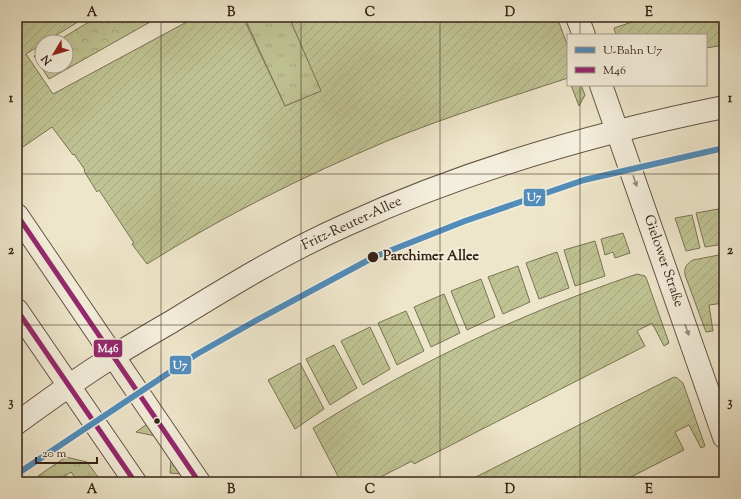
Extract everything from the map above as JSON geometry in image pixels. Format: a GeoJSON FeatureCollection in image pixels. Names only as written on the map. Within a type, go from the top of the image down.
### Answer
{"type":"FeatureCollection","features":[{"type":"Feature","properties":{"kind":"street"},"geometry":{"type":"LineString","coordinates":[[577,17],[584,34]]}},
{"type":"Feature","properties":{"kind":"street","name":"Gielower Straße"},"geometry":{"type":"LineString","coordinates":[[601,86],[724,437]]}},
{"type":"Feature","properties":{"kind":"street","name":"Fritz-Reuter-Allee"},"geometry":{"type":"LineString","coordinates":[[17,423],[113,356],[228,286],[345,225],[403,200],[542,151],[683,116],[724,108]]}},
{"type":"Feature","properties":{"kind":"street"},"geometry":{"type":"LineString","coordinates":[[17,215],[199,482]]}},
{"type":"Feature","properties":{"kind":"street"},"geometry":{"type":"LineString","coordinates":[[17,310],[135,482]]}},
{"type":"Feature","properties":{"kind":"green space"},"geometry":{"type":"Polygon","coordinates":[[[17,17],[86,17],[58,34],[34,34],[34,49],[26,54],[34,66],[34,74],[40,74],[53,94],[196,17],[243,17],[285,106],[321,91],[289,17],[557,17],[567,44],[567,78],[432,124],[356,154],[234,213],[147,264],[132,244],[134,243],[99,190],[97,192],[74,154],[73,155],[52,127],[17,151],[17,17]]]}},
{"type":"Feature","properties":{"kind":"green space"},"geometry":{"type":"Polygon","coordinates":[[[97,17],[159,17],[74,65],[74,34],[69,34],[97,17]]]}},
{"type":"Feature","properties":{"kind":"green space"},"geometry":{"type":"Polygon","coordinates":[[[255,17],[289,17],[322,91],[285,106],[246,21],[255,17]]]}},
{"type":"Feature","properties":{"kind":"green space"},"geometry":{"type":"Polygon","coordinates":[[[647,17],[724,17],[724,45],[707,48],[707,34],[616,34],[614,28],[647,17]]]}},
{"type":"Feature","properties":{"kind":"green space"},"geometry":{"type":"Polygon","coordinates":[[[46,74],[58,74],[49,79],[46,74]]]}},
{"type":"Feature","properties":{"kind":"green space"},"geometry":{"type":"Polygon","coordinates":[[[571,86],[581,86],[585,95],[579,106],[571,86]]]}},
{"type":"Feature","properties":{"kind":"green space"},"geometry":{"type":"Polygon","coordinates":[[[724,208],[724,244],[705,247],[696,213],[724,208]]]}},
{"type":"Feature","properties":{"kind":"green space"},"geometry":{"type":"Polygon","coordinates":[[[692,215],[700,248],[686,251],[675,218],[692,215]]]}},
{"type":"Feature","properties":{"kind":"green space"},"geometry":{"type":"Polygon","coordinates":[[[623,233],[630,253],[615,258],[613,252],[605,255],[601,239],[623,233]]]}},
{"type":"Feature","properties":{"kind":"green space"},"geometry":{"type":"Polygon","coordinates":[[[595,241],[605,276],[575,286],[564,250],[595,241]]]}},
{"type":"Feature","properties":{"kind":"green space"},"geometry":{"type":"Polygon","coordinates":[[[557,252],[569,288],[539,299],[526,263],[557,252]]]}},
{"type":"Feature","properties":{"kind":"green space"},"geometry":{"type":"Polygon","coordinates":[[[724,254],[724,303],[709,305],[713,331],[706,332],[685,275],[685,268],[693,260],[724,254]]]}},
{"type":"Feature","properties":{"kind":"green space"},"geometry":{"type":"Polygon","coordinates":[[[518,266],[530,302],[503,314],[488,277],[518,266]]]}},
{"type":"Feature","properties":{"kind":"green space"},"geometry":{"type":"Polygon","coordinates":[[[637,274],[645,276],[647,280],[669,343],[664,346],[652,323],[637,331],[645,346],[414,464],[412,461],[371,482],[341,482],[313,428],[391,382],[470,341],[552,305],[637,274]]]}},
{"type":"Feature","properties":{"kind":"green space"},"geometry":{"type":"Polygon","coordinates":[[[481,279],[495,317],[467,330],[451,291],[481,279]]]}},
{"type":"Feature","properties":{"kind":"green space"},"geometry":{"type":"Polygon","coordinates":[[[444,294],[460,333],[431,347],[414,307],[444,294]]]}},
{"type":"Feature","properties":{"kind":"green space"},"geometry":{"type":"Polygon","coordinates":[[[406,311],[424,351],[397,365],[378,323],[406,311]]]}},
{"type":"Feature","properties":{"kind":"green space"},"geometry":{"type":"Polygon","coordinates":[[[370,327],[390,369],[363,385],[341,341],[370,327]]]}},
{"type":"Feature","properties":{"kind":"green space"},"geometry":{"type":"Polygon","coordinates":[[[334,345],[357,388],[330,405],[306,359],[334,345]]]}},
{"type":"Feature","properties":{"kind":"green space"},"geometry":{"type":"Polygon","coordinates":[[[300,363],[324,409],[295,429],[268,380],[300,363]]]}},
{"type":"Feature","properties":{"kind":"green space"},"geometry":{"type":"Polygon","coordinates":[[[674,377],[683,383],[705,446],[701,448],[689,425],[675,432],[684,450],[621,482],[466,482],[674,377]]]}},
{"type":"Feature","properties":{"kind":"green space"},"geometry":{"type":"Polygon","coordinates":[[[129,394],[190,482],[187,482],[182,474],[170,473],[171,459],[156,436],[136,432],[147,424],[128,395],[129,394]]]}},
{"type":"Feature","properties":{"kind":"green space"},"geometry":{"type":"Polygon","coordinates":[[[66,457],[87,462],[98,477],[91,482],[78,482],[71,472],[62,478],[60,476],[50,482],[41,482],[38,476],[66,457]]]}},
{"type":"Feature","properties":{"kind":"metro line","name":"U7"},"geometry":{"type":"LineString","coordinates":[[17,474],[197,354],[374,257],[465,221],[584,180],[724,148]]}},
{"type":"Feature","properties":{"kind":"transit line","name":"M46"},"geometry":{"type":"LineString","coordinates":[[17,215],[199,482]]}},
{"type":"Feature","properties":{"kind":"transit line","name":"M46"},"geometry":{"type":"LineString","coordinates":[[17,310],[135,482]]}},
{"type":"Feature","properties":{"kind":"place","name":"Parchimer Allee"},"geometry":{"type":"Point","coordinates":[373,257]}}]}
